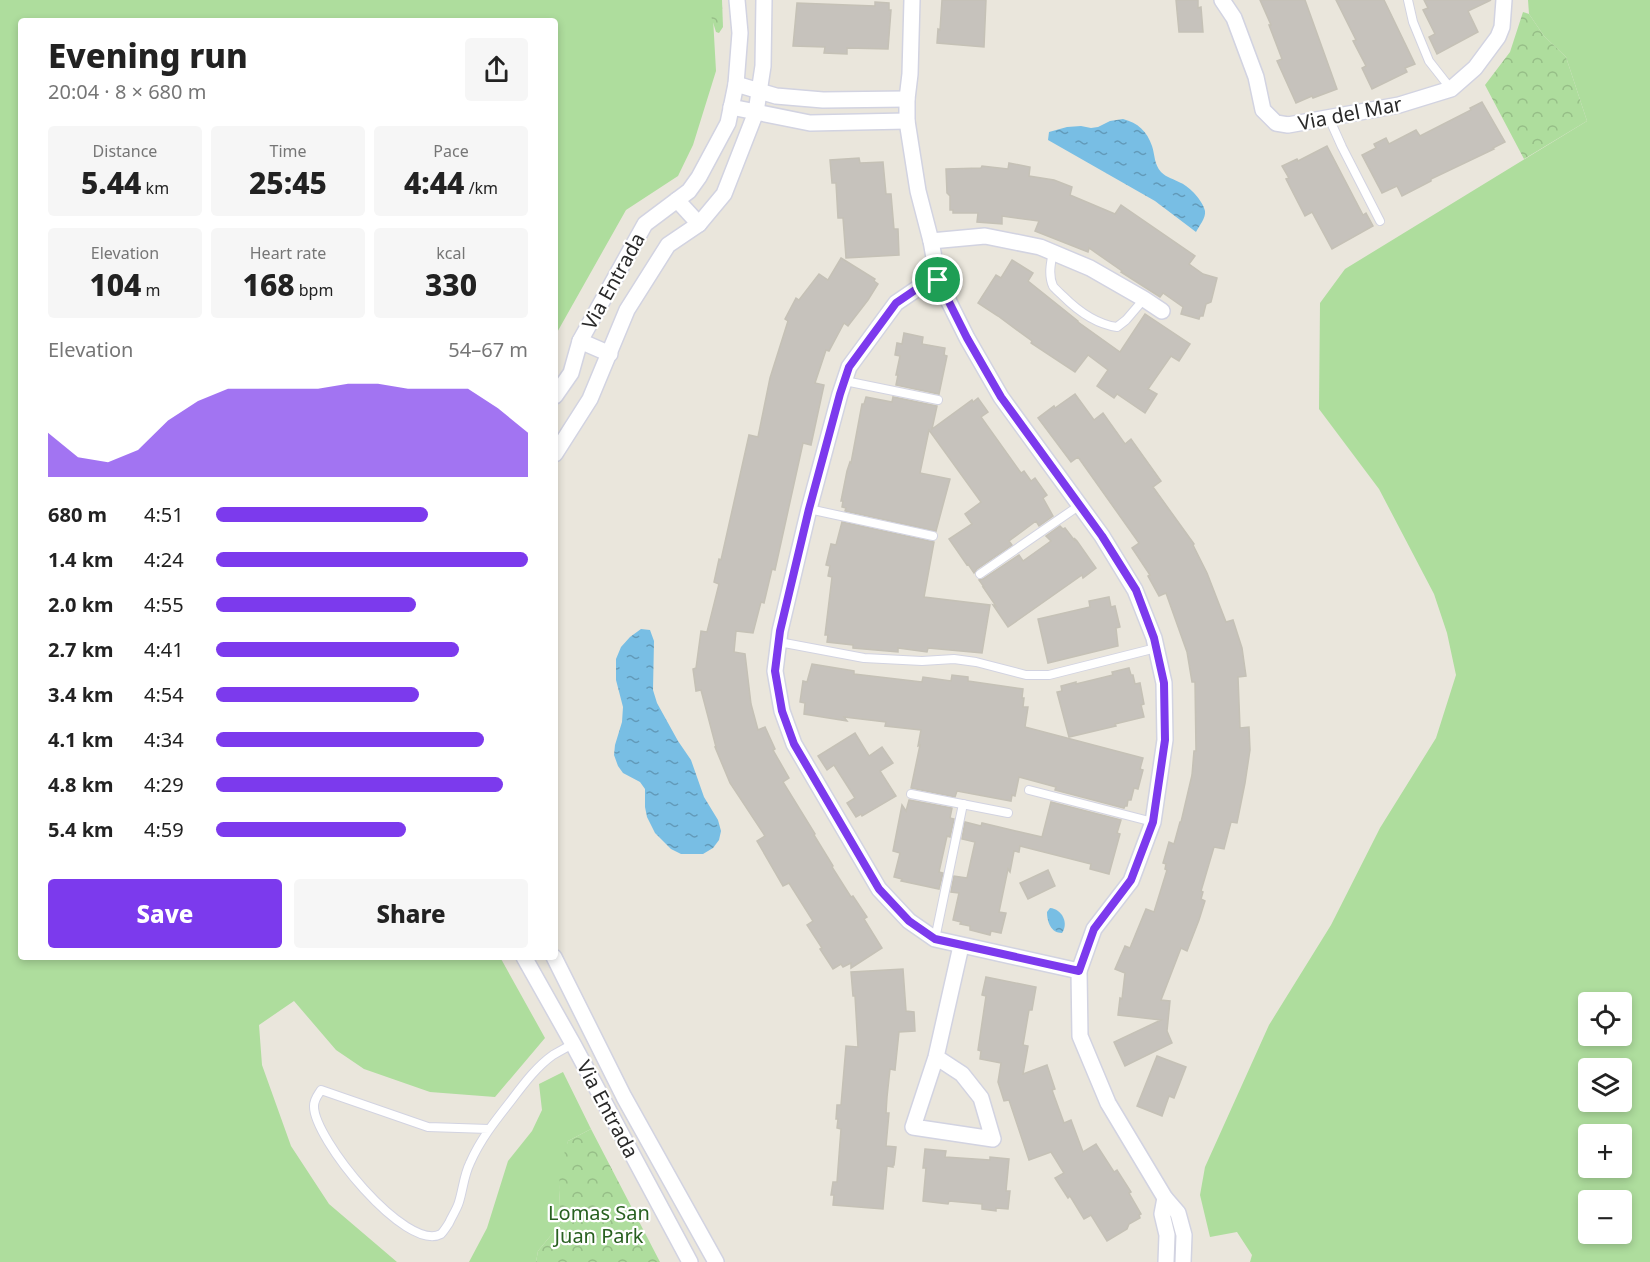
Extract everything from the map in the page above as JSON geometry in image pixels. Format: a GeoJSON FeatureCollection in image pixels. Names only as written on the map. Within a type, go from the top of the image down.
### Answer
{"type":"FeatureCollection","features":[{"type":"Feature","properties":{"kind":"street","name":"Via Entrada"},"geometry":{"type":"LineString","coordinates":[[558,391],[570,373],[580,341],[645,224],[689,191],[728,123],[736,84],[740,33],[737,0]]}},
{"type":"Feature","properties":{"kind":"street","name":"Via Entrada"},"geometry":{"type":"LineString","coordinates":[[558,449],[590,399],[627,310],[668,245],[699,224],[724,194],[756,112],[763,66],[764,0]]}},
{"type":"Feature","properties":{"kind":"street"},"geometry":{"type":"LineString","coordinates":[[912,0],[907,121],[918,191],[938,280],[967,338],[1001,397],[1102,536],[1136,590],[1156,648],[1164,683],[1165,740],[1153,822],[1131,880],[1094,929],[1079,971],[1080,1036],[1108,1103],[1166,1198],[1178,1213],[1184,1235],[1183,1262]]}},
{"type":"Feature","properties":{"kind":"street","name":"Via del Mar"},"geometry":{"type":"LineString","coordinates":[[1222,0],[1234,18],[1256,77],[1263,110],[1276,123],[1288,125],[1399,105],[1451,89],[1475,68],[1498,37],[1502,27],[1504,0]]}},
{"type":"Feature","properties":{"kind":"street"},"geometry":{"type":"LineString","coordinates":[[736,84],[776,96],[823,100],[907,99]]}},
{"type":"Feature","properties":{"kind":"street"},"geometry":{"type":"LineString","coordinates":[[731,107],[810,123],[907,121]]}},
{"type":"Feature","properties":{"kind":"street"},"geometry":{"type":"LineString","coordinates":[[677,200],[699,224]]}},
{"type":"Feature","properties":{"kind":"street"},"geometry":{"type":"LineString","coordinates":[[931,241],[985,236],[1040,247],[1090,268],[1162,311]]}},
{"type":"Feature","properties":{"kind":"street"},"geometry":{"type":"LineString","coordinates":[[938,280],[921,286],[896,303],[849,367],[809,509],[779,642],[775,671],[782,711],[794,744],[879,889],[909,921],[935,939],[1079,971]]}},
{"type":"Feature","properties":{"kind":"street","name":"Via Entrada"},"geometry":{"type":"LineString","coordinates":[[580,341],[610,354]]}},
{"type":"Feature","properties":{"kind":"street"},"geometry":{"type":"LineString","coordinates":[[936,1057],[962,1074],[981,1098],[993,1138],[913,1127],[936,1057],[961,946]]}},
{"type":"Feature","properties":{"kind":"street","name":"Via Entrada"},"geometry":{"type":"LineString","coordinates":[[526,960],[690,1262]]}},
{"type":"Feature","properties":{"kind":"street","name":"Via Entrada"},"geometry":{"type":"LineString","coordinates":[[556,960],[624,1097],[716,1262]]}},
{"type":"Feature","properties":{"kind":"street"},"geometry":{"type":"LineString","coordinates":[[573,1044],[593,1034]]}},
{"type":"Feature","properties":{"kind":"street"},"geometry":{"type":"LineString","coordinates":[[1166,1198],[1161,1214],[1167,1235],[1166,1262]]}},
{"type":"Feature","properties":{"kind":"lane"},"geometry":{"type":"LineString","coordinates":[[1408,0],[1413,22],[1429,61],[1451,89]]}},
{"type":"Feature","properties":{"kind":"lane"},"geometry":{"type":"LineString","coordinates":[[1329,118],[1380,221]]}},
{"type":"Feature","properties":{"kind":"lane"},"geometry":{"type":"LineString","coordinates":[[1053,251],[1050,272],[1053,286],[1091,319],[1117,327],[1144,299]]}},
{"type":"Feature","properties":{"kind":"lane"},"geometry":{"type":"LineString","coordinates":[[845,381],[938,400]]}},
{"type":"Feature","properties":{"kind":"lane"},"geometry":{"type":"LineString","coordinates":[[980,574],[1080,505]]}},
{"type":"Feature","properties":{"kind":"lane"},"geometry":{"type":"LineString","coordinates":[[809,509],[933,536]]}},
{"type":"Feature","properties":{"kind":"lane"},"geometry":{"type":"LineString","coordinates":[[779,642],[864,658],[922,661],[954,659],[976,662],[1026,675],[1048,675],[1156,648]]}},
{"type":"Feature","properties":{"kind":"lane"},"geometry":{"type":"LineString","coordinates":[[1029,790],[1153,822]]}},
{"type":"Feature","properties":{"kind":"lane"},"geometry":{"type":"LineString","coordinates":[[911,794],[1008,813]]}},
{"type":"Feature","properties":{"kind":"lane"},"geometry":{"type":"LineString","coordinates":[[935,939],[963,804]]}},
{"type":"Feature","properties":{"kind":"lane"},"geometry":{"type":"LineString","coordinates":[[489,1129],[428,1126],[321,1090],[316,1097],[314,1107],[318,1124],[335,1152],[354,1179],[375,1202],[407,1228],[420,1235],[432,1236],[441,1233],[446,1228],[458,1205],[469,1164],[489,1129],[535,1071],[554,1054],[573,1044]]}},
{"type":"Feature","properties":{"kind":"lane"},"geometry":{"type":"LineString","coordinates":[[1167,1235],[1184,1235]]}},
{"type":"Feature","properties":{"kind":"green space"},"geometry":{"type":"Polygon","coordinates":[[[0,0],[712,0],[716,71],[693,145],[678,176],[626,210],[558,331],[558,18],[18,18],[18,960],[502,960],[545,1038],[495,1097],[430,1092],[364,1069],[336,1050],[294,1001],[259,1025],[262,1065],[291,1146],[329,1204],[397,1262],[0,1262],[0,0]]]}},
{"type":"Feature","properties":{"kind":"green space"},"geometry":{"type":"Polygon","coordinates":[[[706,0],[722,0],[723,27],[719,33],[716,32],[706,0]]]}},
{"type":"Feature","properties":{"kind":"green space"},"geometry":{"type":"Polygon","coordinates":[[[1528,0],[1650,0],[1650,1262],[1250,1262],[1252,1255],[1237,1232],[1210,1237],[1200,1195],[1205,1167],[1269,1025],[1331,925],[1380,828],[1436,738],[1456,675],[1447,633],[1434,594],[1379,489],[1319,409],[1320,303],[1345,269],[1587,121],[1566,57],[1544,36],[1529,14],[1528,0]]]}},
{"type":"Feature","properties":{"kind":"green space"},"geometry":{"type":"Polygon","coordinates":[[[1523,12],[1529,14],[1544,36],[1566,57],[1587,121],[1524,159],[1485,85],[1510,52],[1523,12]]]}},
{"type":"Feature","properties":{"kind":"green space"},"geometry":{"type":"Polygon","coordinates":[[[563,1072],[591,1129],[568,1141],[559,1190],[561,1223],[538,1251],[536,1262],[469,1262],[487,1228],[508,1161],[532,1131],[542,1110],[539,1084],[563,1072]]]}},
{"type":"Feature","properties":{"kind":"green space","name":"Lomas San Juan Park"},"geometry":{"type":"Polygon","coordinates":[[[591,1129],[660,1262],[536,1262],[538,1251],[561,1223],[560,1168],[568,1141],[591,1129]]]}},
{"type":"Feature","properties":{"kind":"water"},"geometry":{"type":"Polygon","coordinates":[[[1123,119],[1137,125],[1145,132],[1161,172],[1188,188],[1202,203],[1205,214],[1196,232],[1155,201],[1048,140],[1049,132],[1067,127],[1098,127],[1110,121],[1123,119]]]}},
{"type":"Feature","properties":{"kind":"water"},"geometry":{"type":"Polygon","coordinates":[[[641,629],[650,630],[654,641],[653,690],[657,703],[691,760],[704,797],[718,820],[721,831],[719,840],[713,848],[703,854],[681,854],[671,849],[655,833],[647,817],[645,789],[640,782],[623,773],[614,755],[623,707],[616,680],[616,659],[621,647],[641,629]]]}},
{"type":"Feature","properties":{"kind":"water"},"geometry":{"type":"Polygon","coordinates":[[[1050,908],[1058,911],[1063,917],[1065,925],[1062,933],[1058,933],[1050,926],[1047,912],[1050,908]]]}},
{"type":"Feature","properties":{"kind":"building"},"geometry":{"type":"Polygon","coordinates":[[[942,0],[986,0],[984,47],[937,43],[942,0]]]}},
{"type":"Feature","properties":{"kind":"building"},"geometry":{"type":"Polygon","coordinates":[[[1176,0],[1198,0],[1198,8],[1201,7],[1203,32],[1179,32],[1176,0]]]}},
{"type":"Feature","properties":{"kind":"building"},"geometry":{"type":"Polygon","coordinates":[[[1260,0],[1305,0],[1337,89],[1296,103],[1277,61],[1282,59],[1260,0]]]}},
{"type":"Feature","properties":{"kind":"building"},"geometry":{"type":"Polygon","coordinates":[[[1336,0],[1384,0],[1415,64],[1405,68],[1407,72],[1372,89],[1362,68],[1366,66],[1353,41],[1356,40],[1336,0]]]}},
{"type":"Feature","properties":{"kind":"building"},"geometry":{"type":"Polygon","coordinates":[[[1424,0],[1491,0],[1468,11],[1478,32],[1437,54],[1429,37],[1435,34],[1423,10],[1428,8],[1424,0]]]}},
{"type":"Feature","properties":{"kind":"building"},"geometry":{"type":"Polygon","coordinates":[[[875,2],[889,3],[889,10],[891,10],[888,49],[847,48],[847,54],[824,53],[825,47],[793,46],[797,3],[875,6],[875,2]]]}},
{"type":"Feature","properties":{"kind":"building"},"geometry":{"type":"Polygon","coordinates":[[[1482,102],[1505,142],[1402,196],[1397,186],[1382,193],[1362,155],[1376,148],[1374,144],[1386,138],[1389,144],[1416,130],[1420,136],[1482,102]]]}},
{"type":"Feature","properties":{"kind":"building"},"geometry":{"type":"Polygon","coordinates":[[[1327,146],[1363,215],[1366,213],[1373,226],[1332,249],[1312,212],[1305,216],[1282,166],[1297,159],[1298,161],[1327,146]]]}},
{"type":"Feature","properties":{"kind":"building"},"geometry":{"type":"Polygon","coordinates":[[[859,158],[860,163],[883,162],[886,194],[891,194],[894,229],[898,229],[899,255],[846,258],[843,218],[838,218],[836,183],[832,183],[830,160],[859,158]]]}},
{"type":"Feature","properties":{"kind":"building"},"geometry":{"type":"Polygon","coordinates":[[[1009,163],[1030,167],[1029,176],[1054,180],[1072,187],[1070,195],[1115,214],[1121,205],[1195,256],[1189,264],[1203,274],[1217,278],[1211,302],[1206,304],[1203,316],[1199,319],[1181,314],[1183,307],[1163,293],[1160,297],[1089,248],[1088,252],[1035,231],[1039,221],[1002,216],[1002,224],[977,222],[978,213],[953,213],[953,210],[950,210],[946,169],[981,168],[982,166],[1008,169],[1009,163]]]}},
{"type":"Feature","properties":{"kind":"building"},"geometry":{"type":"Polygon","coordinates":[[[841,258],[875,279],[874,281],[878,284],[848,326],[844,323],[829,351],[826,350],[815,383],[824,385],[811,445],[803,443],[775,570],[772,569],[764,603],[761,602],[753,633],[736,631],[734,652],[745,654],[751,704],[758,730],[765,727],[775,749],[773,750],[789,778],[783,782],[832,867],[867,917],[864,919],[882,948],[851,968],[851,963],[843,967],[841,964],[833,969],[807,925],[813,921],[789,883],[783,886],[757,841],[765,836],[730,783],[715,747],[701,690],[696,691],[693,669],[696,668],[701,631],[707,632],[719,584],[714,582],[749,435],[758,437],[770,378],[788,321],[785,319],[796,298],[799,300],[819,274],[828,280],[841,258]]]}},
{"type":"Feature","properties":{"kind":"building"},"geometry":{"type":"Polygon","coordinates":[[[1012,260],[1033,273],[1028,281],[1078,322],[1120,352],[1145,314],[1190,344],[1179,361],[1171,356],[1148,389],[1157,394],[1145,413],[1117,394],[1114,398],[1097,386],[1108,370],[1088,355],[1075,372],[1031,343],[1032,341],[978,303],[996,275],[1001,278],[1012,260]]]}},
{"type":"Feature","properties":{"kind":"building"},"geometry":{"type":"Polygon","coordinates":[[[904,333],[923,337],[922,344],[945,348],[944,355],[947,356],[939,394],[896,385],[900,356],[895,355],[897,343],[902,344],[904,333]]]}},
{"type":"Feature","properties":{"kind":"building"},"geometry":{"type":"Polygon","coordinates":[[[1075,394],[1094,420],[1103,413],[1125,444],[1131,439],[1161,481],[1153,487],[1194,544],[1226,622],[1233,620],[1242,648],[1246,676],[1238,677],[1240,728],[1249,727],[1250,750],[1237,823],[1231,822],[1224,849],[1214,847],[1201,891],[1203,892],[1201,899],[1205,901],[1199,920],[1187,951],[1181,948],[1161,1000],[1170,1001],[1167,1031],[1172,1043],[1125,1066],[1114,1042],[1161,1020],[1118,1015],[1125,973],[1115,969],[1125,946],[1130,948],[1146,909],[1154,912],[1167,870],[1165,869],[1166,864],[1163,863],[1169,842],[1174,844],[1181,822],[1192,775],[1194,751],[1196,751],[1195,682],[1192,682],[1187,652],[1166,593],[1159,596],[1148,576],[1150,575],[1132,548],[1139,543],[1078,457],[1071,462],[1038,418],[1075,394]]]}},
{"type":"Feature","properties":{"kind":"building"},"geometry":{"type":"Polygon","coordinates":[[[866,397],[892,402],[893,397],[937,406],[932,429],[978,398],[988,412],[981,417],[1021,473],[1024,471],[1031,481],[1035,478],[1047,495],[1043,498],[1053,516],[1039,526],[1036,521],[1009,541],[1012,545],[974,573],[949,539],[972,524],[965,514],[981,502],[929,430],[920,473],[950,479],[936,531],[845,511],[846,508],[842,507],[843,501],[841,501],[862,404],[866,397]]]}},
{"type":"Feature","properties":{"kind":"building"},"geometry":{"type":"Polygon","coordinates":[[[842,522],[934,542],[924,597],[990,605],[982,653],[928,648],[927,652],[898,648],[898,652],[853,648],[853,645],[827,642],[828,635],[825,635],[832,577],[828,576],[830,566],[826,565],[831,544],[836,545],[842,522]]]}},
{"type":"Feature","properties":{"kind":"building"},"geometry":{"type":"Polygon","coordinates":[[[1060,526],[1065,528],[1077,541],[1096,568],[1083,578],[1082,575],[1008,627],[979,580],[1019,555],[1023,561],[1051,541],[1046,536],[1060,526]]]}},
{"type":"Feature","properties":{"kind":"building"},"geometry":{"type":"Polygon","coordinates":[[[1109,597],[1111,607],[1115,606],[1120,627],[1116,628],[1118,646],[1048,663],[1038,619],[1090,607],[1089,601],[1109,597]]]}},
{"type":"Feature","properties":{"kind":"building"},"geometry":{"type":"Polygon","coordinates":[[[812,664],[854,671],[854,674],[922,682],[923,677],[951,681],[952,675],[968,677],[968,681],[1023,689],[1023,707],[1028,707],[1025,727],[1143,758],[1140,769],[1143,770],[1138,789],[1134,788],[1131,800],[1128,800],[1124,808],[1055,790],[1056,787],[1019,777],[1015,796],[1012,795],[1011,801],[957,791],[955,797],[911,788],[921,730],[885,726],[886,722],[844,717],[847,721],[804,714],[805,703],[800,702],[803,681],[807,682],[812,664]]]}},
{"type":"Feature","properties":{"kind":"building"},"geometry":{"type":"Polygon","coordinates":[[[1129,668],[1135,684],[1140,683],[1144,717],[1069,737],[1057,692],[1062,691],[1061,686],[1113,675],[1112,672],[1129,668]]]}},
{"type":"Feature","properties":{"kind":"building"},"geometry":{"type":"Polygon","coordinates":[[[855,733],[869,756],[882,747],[893,763],[880,771],[896,796],[862,816],[861,814],[856,817],[847,803],[855,798],[834,765],[827,770],[818,756],[855,733]]]}},
{"type":"Feature","properties":{"kind":"building"},"geometry":{"type":"Polygon","coordinates":[[[909,800],[952,808],[950,818],[954,819],[950,837],[947,836],[939,872],[943,873],[939,889],[901,881],[902,879],[894,877],[900,853],[893,851],[902,805],[906,811],[909,800]]]}},
{"type":"Feature","properties":{"kind":"building"},"geometry":{"type":"Polygon","coordinates":[[[1051,802],[1121,820],[1117,833],[1120,834],[1109,874],[1090,869],[1091,864],[1020,846],[1019,852],[1014,851],[1010,872],[1008,869],[999,912],[1006,913],[1001,933],[991,931],[990,935],[970,930],[970,926],[953,920],[959,893],[951,892],[954,876],[967,878],[975,842],[962,839],[965,822],[981,826],[982,823],[1042,837],[1051,802]]]}},
{"type":"Feature","properties":{"kind":"building"},"geometry":{"type":"Polygon","coordinates":[[[1048,870],[1055,886],[1028,899],[1020,883],[1048,870]]]}},
{"type":"Feature","properties":{"kind":"building"},"geometry":{"type":"Polygon","coordinates":[[[903,969],[906,1011],[914,1012],[915,1031],[899,1032],[895,1070],[890,1069],[886,1146],[896,1147],[894,1165],[893,1167],[887,1166],[883,1209],[833,1205],[834,1195],[831,1195],[833,1182],[837,1182],[841,1129],[837,1128],[837,1105],[841,1105],[846,1046],[858,1047],[851,972],[903,969]]]}},
{"type":"Feature","properties":{"kind":"building"},"geometry":{"type":"Polygon","coordinates":[[[986,977],[1036,987],[1032,1010],[1029,1010],[1023,1045],[1028,1046],[1023,1074],[1047,1065],[1055,1089],[1052,1090],[1064,1123],[1071,1120],[1083,1152],[1096,1144],[1114,1172],[1117,1170],[1131,1192],[1129,1193],[1141,1214],[1140,1218],[1107,1241],[1091,1215],[1084,1219],[1070,1196],[1068,1198],[1055,1178],[1064,1173],[1051,1152],[1029,1160],[1009,1100],[1004,1101],[998,1082],[1001,1063],[980,1059],[981,1051],[978,1050],[986,996],[982,995],[986,977]]]}},
{"type":"Feature","properties":{"kind":"building"},"geometry":{"type":"Polygon","coordinates":[[[1157,1056],[1186,1067],[1174,1098],[1169,1096],[1162,1116],[1137,1106],[1157,1056]]]}},
{"type":"Feature","properties":{"kind":"building"},"geometry":{"type":"Polygon","coordinates":[[[925,1149],[946,1151],[945,1157],[1009,1159],[1006,1191],[1010,1191],[1008,1209],[996,1208],[996,1211],[982,1209],[982,1204],[923,1201],[925,1149]]]}},
{"type":"Feature","properties":{"kind":"route"},"geometry":{"type":"LineString","coordinates":[[938,280],[967,338],[1001,397],[1102,536],[1136,590],[1154,638],[1164,683],[1165,740],[1153,822],[1131,880],[1094,929],[1079,971],[935,939],[909,921],[879,889],[794,744],[782,711],[775,671],[780,631],[809,509],[849,367],[896,303],[921,286],[938,280]]}}]}
